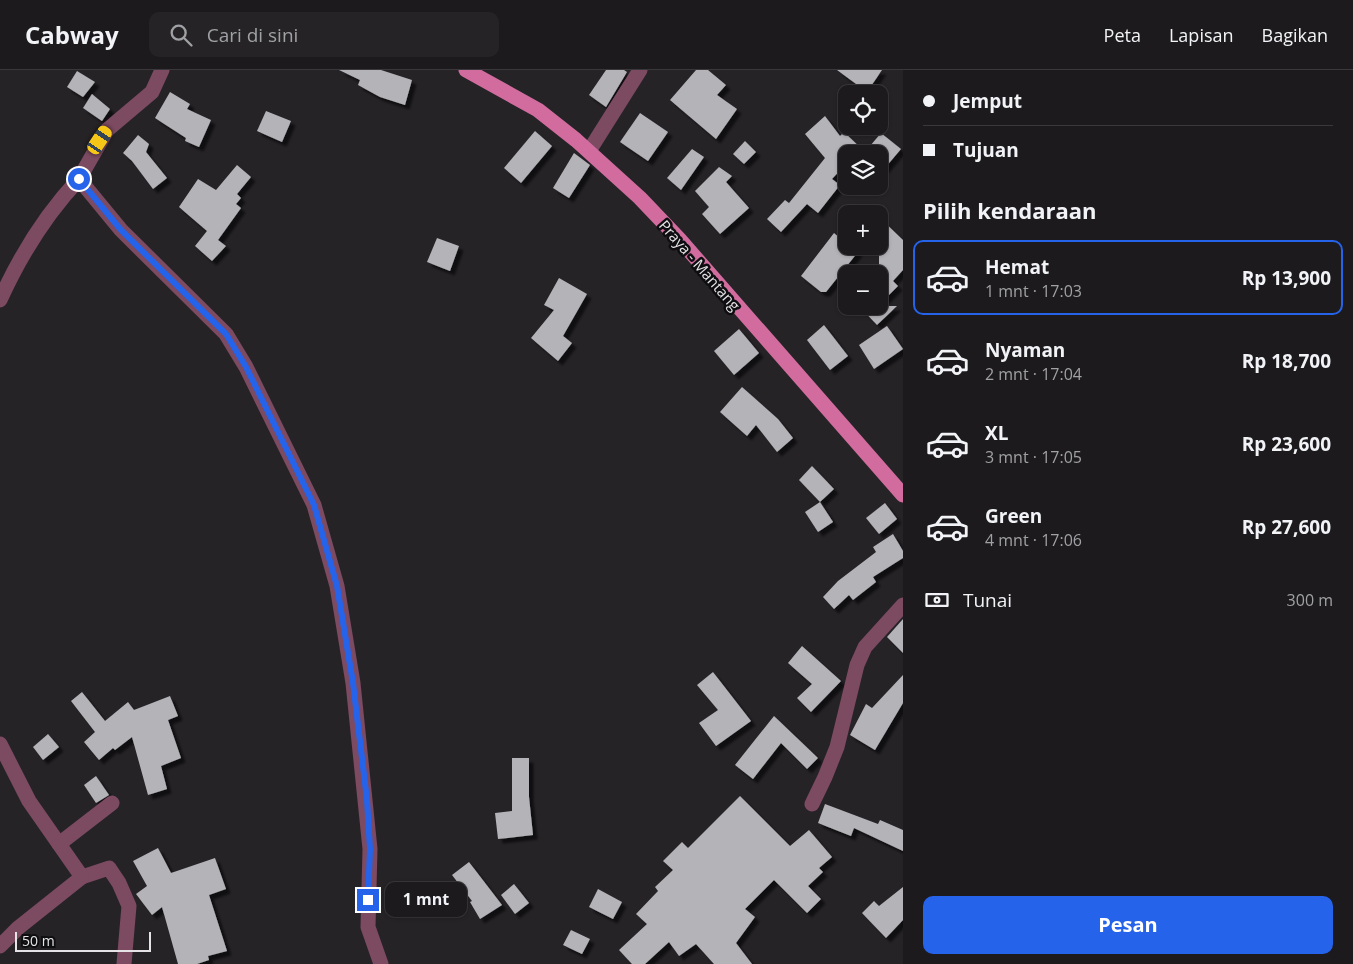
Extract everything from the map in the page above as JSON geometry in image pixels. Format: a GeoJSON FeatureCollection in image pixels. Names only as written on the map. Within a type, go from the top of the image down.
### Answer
{"type":"FeatureCollection","features":[{"type":"Feature","properties":{"kind":"main road","name":"Praya - Mantang"},"geometry":{"type":"LineString","coordinates":[[466,70],[538,110],[589,151],[640,198],[680,240],[903,495]]}},
{"type":"Feature","properties":{"kind":"street"},"geometry":{"type":"LineString","coordinates":[[0,300],[20,260],[58,200],[79,179],[107,130],[152,92],[162,70]]}},
{"type":"Feature","properties":{"kind":"street"},"geometry":{"type":"LineString","coordinates":[[589,151],[640,70]]}},
{"type":"Feature","properties":{"kind":"street"},"geometry":{"type":"LineString","coordinates":[[79,179],[121,230],[226,334],[246,367],[314,505],[337,586],[353,683],[370,849],[368,927],[381,964]]}},
{"type":"Feature","properties":{"kind":"street"},"geometry":{"type":"LineString","coordinates":[[812,804],[833,759],[856,665],[865,647],[903,605]]}},
{"type":"Feature","properties":{"kind":"street"},"geometry":{"type":"LineString","coordinates":[[0,744],[29,801],[82,877]]}},
{"type":"Feature","properties":{"kind":"street"},"geometry":{"type":"LineString","coordinates":[[59,844],[112,803]]}},
{"type":"Feature","properties":{"kind":"street"},"geometry":{"type":"LineString","coordinates":[[0,946],[26,922],[82,877],[108,868],[119,883],[130,911],[124,964]]}},
{"type":"Feature","properties":{"kind":"building"},"geometry":{"type":"Polygon","coordinates":[[[339,70],[381,70],[412,80],[405,105],[380,97],[358,85],[360,80],[339,70]]]}},
{"type":"Feature","properties":{"kind":"building"},"geometry":{"type":"Polygon","coordinates":[[[606,70],[624,70],[627,72],[606,107],[589,95],[606,70]]]}},
{"type":"Feature","properties":{"kind":"building"},"geometry":{"type":"Polygon","coordinates":[[[696,70],[708,70],[726,85],[717,95],[737,109],[716,139],[670,100],[696,70]]]}},
{"type":"Feature","properties":{"kind":"building"},"geometry":{"type":"Polygon","coordinates":[[[837,70],[882,70],[872,85],[857,85],[837,70]]]}},
{"type":"Feature","properties":{"kind":"building"},"geometry":{"type":"Polygon","coordinates":[[[77,71],[95,82],[83,97],[67,87],[77,71]]]}},
{"type":"Feature","properties":{"kind":"building"},"geometry":{"type":"Polygon","coordinates":[[[170,92],[190,104],[187,109],[211,120],[199,147],[185,141],[186,138],[155,118],[170,92]]]}},
{"type":"Feature","properties":{"kind":"building"},"geometry":{"type":"Polygon","coordinates":[[[92,94],[110,109],[102,121],[83,108],[92,94]]]}},
{"type":"Feature","properties":{"kind":"building"},"geometry":{"type":"Polygon","coordinates":[[[266,111],[291,121],[282,142],[257,131],[266,111]]]}},
{"type":"Feature","properties":{"kind":"building"},"geometry":{"type":"Polygon","coordinates":[[[640,113],[668,132],[648,161],[620,142],[640,113]]]}},
{"type":"Feature","properties":{"kind":"building"},"geometry":{"type":"Polygon","coordinates":[[[825,116],[838,135],[847,135],[858,145],[838,145],[838,173],[832,179],[838,184],[838,188],[818,213],[807,204],[781,232],[767,219],[785,200],[789,203],[825,158],[805,134],[825,116]]]}},
{"type":"Feature","properties":{"kind":"building"},"geometry":{"type":"Polygon","coordinates":[[[535,131],[552,146],[521,183],[504,168],[535,131]]]}},
{"type":"Feature","properties":{"kind":"building"},"geometry":{"type":"Polygon","coordinates":[[[138,135],[149,144],[146,152],[167,178],[153,189],[132,161],[123,153],[138,135]]]}},
{"type":"Feature","properties":{"kind":"building"},"geometry":{"type":"Polygon","coordinates":[[[879,135],[884,135],[901,149],[888,164],[888,145],[871,145],[879,135]]]}},
{"type":"Feature","properties":{"kind":"building"},"geometry":{"type":"Polygon","coordinates":[[[745,141],[756,152],[744,164],[733,154],[745,141]]]}},
{"type":"Feature","properties":{"kind":"building"},"geometry":{"type":"Polygon","coordinates":[[[692,149],[704,157],[681,190],[667,178],[692,149]]]}},
{"type":"Feature","properties":{"kind":"building"},"geometry":{"type":"Polygon","coordinates":[[[574,153],[590,165],[569,198],[553,188],[574,153]]]}},
{"type":"Feature","properties":{"kind":"building"},"geometry":{"type":"Polygon","coordinates":[[[237,165],[251,177],[237,194],[241,198],[236,204],[241,208],[218,240],[226,246],[212,261],[195,246],[207,231],[179,207],[198,179],[216,190],[237,165]]]}},
{"type":"Feature","properties":{"kind":"building"},"geometry":{"type":"Polygon","coordinates":[[[719,167],[732,176],[726,182],[749,208],[720,234],[702,214],[709,207],[695,191],[719,167]]]}},
{"type":"Feature","properties":{"kind":"building"},"geometry":{"type":"Polygon","coordinates":[[[888,226],[903,240],[903,270],[893,281],[898,286],[888,296],[888,265],[879,265],[879,255],[888,255],[888,226]]]}},
{"type":"Feature","properties":{"kind":"building"},"geometry":{"type":"Polygon","coordinates":[[[834,233],[838,236],[838,255],[856,255],[848,265],[838,265],[838,277],[826,292],[821,292],[801,276],[834,233]]]}},
{"type":"Feature","properties":{"kind":"building"},"geometry":{"type":"Polygon","coordinates":[[[437,238],[459,246],[450,271],[427,262],[437,238]]]}},
{"type":"Feature","properties":{"kind":"building"},"geometry":{"type":"Polygon","coordinates":[[[559,278],[587,294],[563,336],[572,343],[558,361],[531,338],[554,310],[544,305],[559,278]]]}},
{"type":"Feature","properties":{"kind":"building"},"geometry":{"type":"Polygon","coordinates":[[[888,306],[897,306],[888,315],[888,306]]]}},
{"type":"Feature","properties":{"kind":"building"},"geometry":{"type":"Polygon","coordinates":[[[868,315],[888,315],[877,325],[868,315]]]}},
{"type":"Feature","properties":{"kind":"building"},"geometry":{"type":"Polygon","coordinates":[[[824,325],[848,356],[830,370],[807,340],[824,325]]]}},
{"type":"Feature","properties":{"kind":"building"},"geometry":{"type":"Polygon","coordinates":[[[887,326],[903,349],[874,369],[859,345],[887,326]]]}},
{"type":"Feature","properties":{"kind":"building"},"geometry":{"type":"Polygon","coordinates":[[[739,329],[759,353],[734,375],[714,351],[739,329]]]}},
{"type":"Feature","properties":{"kind":"building"},"geometry":{"type":"Polygon","coordinates":[[[742,387],[778,419],[793,438],[777,452],[756,425],[747,436],[720,412],[742,387]]]}},
{"type":"Feature","properties":{"kind":"building"},"geometry":{"type":"Polygon","coordinates":[[[812,466],[834,489],[820,502],[799,480],[812,466]]]}},
{"type":"Feature","properties":{"kind":"building"},"geometry":{"type":"Polygon","coordinates":[[[820,502],[833,522],[818,532],[805,512],[820,502]]]}},
{"type":"Feature","properties":{"kind":"building"},"geometry":{"type":"Polygon","coordinates":[[[885,503],[897,519],[879,534],[866,518],[885,503]]]}},
{"type":"Feature","properties":{"kind":"building"},"geometry":{"type":"Polygon","coordinates":[[[893,534],[903,551],[903,558],[873,577],[876,582],[853,600],[849,595],[834,609],[823,597],[838,581],[876,552],[873,547],[893,534]]]}},
{"type":"Feature","properties":{"kind":"building"},"geometry":{"type":"Polygon","coordinates":[[[903,619],[903,653],[887,637],[903,619]]]}},
{"type":"Feature","properties":{"kind":"building"},"geometry":{"type":"Polygon","coordinates":[[[802,646],[841,681],[811,712],[797,698],[812,684],[788,663],[802,646]]]}},
{"type":"Feature","properties":{"kind":"building"},"geometry":{"type":"Polygon","coordinates":[[[713,672],[751,721],[716,746],[699,723],[718,710],[697,685],[713,672]]]}},
{"type":"Feature","properties":{"kind":"building"},"geometry":{"type":"Polygon","coordinates":[[[903,675],[903,703],[875,750],[850,735],[866,704],[872,708],[903,675]]]}},
{"type":"Feature","properties":{"kind":"building"},"geometry":{"type":"Polygon","coordinates":[[[82,692],[105,721],[128,702],[134,710],[170,696],[178,716],[168,720],[181,758],[161,766],[167,789],[148,795],[132,737],[115,750],[113,748],[99,760],[84,742],[95,732],[71,701],[82,692]]]}},
{"type":"Feature","properties":{"kind":"building"},"geometry":{"type":"Polygon","coordinates":[[[774,716],[818,758],[807,769],[781,743],[753,779],[735,765],[774,716]]]}},
{"type":"Feature","properties":{"kind":"building"},"geometry":{"type":"Polygon","coordinates":[[[48,734],[59,747],[43,760],[33,747],[48,734]]]}},
{"type":"Feature","properties":{"kind":"building"},"geometry":{"type":"Polygon","coordinates":[[[512,758],[529,758],[529,797],[533,835],[498,839],[495,813],[512,811],[512,758]]]}},
{"type":"Feature","properties":{"kind":"building"},"geometry":{"type":"Polygon","coordinates":[[[96,776],[109,795],[96,803],[84,785],[96,776]]]}},
{"type":"Feature","properties":{"kind":"building"},"geometry":{"type":"Polygon","coordinates":[[[740,796],[790,846],[809,830],[832,857],[819,868],[823,872],[808,886],[821,899],[807,913],[774,880],[745,909],[755,917],[736,943],[752,964],[714,964],[696,944],[679,956],[669,942],[645,964],[632,964],[619,950],[647,924],[636,914],[658,891],[655,887],[673,870],[663,861],[682,842],[688,848],[740,796]]]}},
{"type":"Feature","properties":{"kind":"building"},"geometry":{"type":"Polygon","coordinates":[[[825,804],[878,824],[880,820],[903,830],[903,851],[854,828],[851,836],[818,823],[825,804]]]}},
{"type":"Feature","properties":{"kind":"building"},"geometry":{"type":"Polygon","coordinates":[[[158,848],[171,873],[215,858],[226,889],[209,895],[227,951],[208,956],[209,960],[197,964],[178,964],[162,907],[152,915],[136,894],[147,886],[133,861],[158,848]]]}},
{"type":"Feature","properties":{"kind":"building"},"geometry":{"type":"Polygon","coordinates":[[[469,862],[502,905],[480,919],[470,902],[472,901],[452,875],[469,862]]]}},
{"type":"Feature","properties":{"kind":"building"},"geometry":{"type":"Polygon","coordinates":[[[514,884],[529,903],[515,914],[501,895],[514,884]]]}},
{"type":"Feature","properties":{"kind":"building"},"geometry":{"type":"Polygon","coordinates":[[[903,887],[903,920],[886,938],[862,913],[874,901],[879,906],[903,887]]]}},
{"type":"Feature","properties":{"kind":"building"},"geometry":{"type":"Polygon","coordinates":[[[598,889],[622,902],[613,919],[589,907],[598,889]]]}},
{"type":"Feature","properties":{"kind":"building"},"geometry":{"type":"Polygon","coordinates":[[[571,930],[590,939],[582,954],[563,945],[571,930]]]}},
{"type":"Feature","properties":{"kind":"route"},"geometry":{"type":"LineString","coordinates":[[79,179],[121,230],[226,334],[246,367],[268,416],[314,505],[337,586],[353,683],[367,800],[370,849],[368,900]]}}]}
